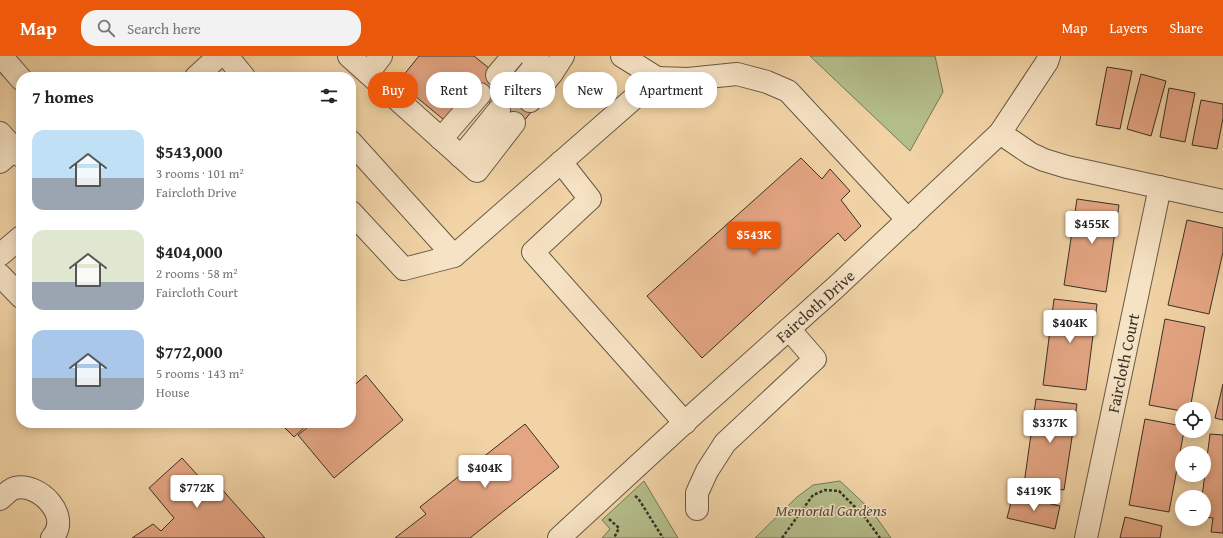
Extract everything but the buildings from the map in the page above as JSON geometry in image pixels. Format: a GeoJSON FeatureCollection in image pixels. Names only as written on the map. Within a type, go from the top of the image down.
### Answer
{"type":"FeatureCollection","features":[{"type":"Feature","properties":{"kind":"street"},"geometry":{"type":"LineString","coordinates":[[1,56],[16,73]]}},
{"type":"Feature","properties":{"kind":"street"},"geometry":{"type":"LineString","coordinates":[[227,56],[240,72]]}},
{"type":"Feature","properties":{"kind":"street"},"geometry":{"type":"LineString","coordinates":[[349,56],[368,73]]}},
{"type":"Feature","properties":{"kind":"street"},"geometry":{"type":"LineString","coordinates":[[369,72],[381,56]]}},
{"type":"Feature","properties":{"kind":"street"},"geometry":{"type":"LineString","coordinates":[[622,56],[647,72]]}},
{"type":"Feature","properties":{"kind":"street","name":"Faircloth Drive"},"geometry":{"type":"LineString","coordinates":[[559,538],[908,220],[1000,133],[1047,62],[1049,56]]}},
{"type":"Feature","properties":{"kind":"street"},"geometry":{"type":"LineString","coordinates":[[528,72],[538,61]]}},
{"type":"Feature","properties":{"kind":"street"},"geometry":{"type":"LineString","coordinates":[[717,76],[737,74],[767,82],[788,91],[908,220]]}},
{"type":"Feature","properties":{"kind":"street"},"geometry":{"type":"LineString","coordinates":[[356,217],[404,268],[454,256],[625,106]]}},
{"type":"Feature","properties":{"kind":"street"},"geometry":{"type":"LineString","coordinates":[[407,108],[459,155]]}},
{"type":"Feature","properties":{"kind":"street"},"geometry":{"type":"LineString","coordinates":[[459,155],[497,108],[459,155]]}},
{"type":"Feature","properties":{"kind":"street"},"geometry":{"type":"LineString","coordinates":[[0,133],[12,156]]}},
{"type":"Feature","properties":{"kind":"street"},"geometry":{"type":"LineString","coordinates":[[1000,133],[1031,154],[1044,160],[1067,167],[1223,201]]}},
{"type":"Feature","properties":{"kind":"street"},"geometry":{"type":"LineString","coordinates":[[356,148],[454,256]]}},
{"type":"Feature","properties":{"kind":"street"},"geometry":{"type":"LineString","coordinates":[[561,162],[590,200],[533,252],[685,422]]}},
{"type":"Feature","properties":{"kind":"street","name":"Faircloth Court"},"geometry":{"type":"LineString","coordinates":[[1086,538],[1160,187]]}},
{"type":"Feature","properties":{"kind":"street"},"geometry":{"type":"LineString","coordinates":[[0,275],[16,292]]}},
{"type":"Feature","properties":{"kind":"street"},"geometry":{"type":"LineString","coordinates":[[697,509],[697,493],[707,471],[725,442],[815,359],[789,329]]}},
{"type":"Feature","properties":{"kind":"street"},"geometry":{"type":"LineString","coordinates":[[0,499],[14,488],[26,487],[39,492],[48,500],[58,516],[58,527],[52,538]]}},
{"type":"Feature","properties":{"kind":"path"},"geometry":{"type":"LineString","coordinates":[[618,484],[638,498],[663,538]]}},
{"type":"Feature","properties":{"kind":"path"},"geometry":{"type":"LineString","coordinates":[[782,538],[813,495],[825,490],[834,490],[839,491],[844,495],[864,516],[880,538]]}},
{"type":"Feature","properties":{"kind":"path"},"geometry":{"type":"LineString","coordinates":[[607,517],[619,528],[614,538]]}},
{"type":"Feature","properties":{"kind":"green space"},"geometry":{"type":"Polygon","coordinates":[[[810,56],[935,56],[943,92],[910,151],[810,56]]]}},
{"type":"Feature","properties":{"kind":"green space"},"geometry":{"type":"Polygon","coordinates":[[[644,481],[678,538],[602,538],[610,529],[602,520],[644,481]]]}},
{"type":"Feature","properties":{"kind":"green space","name":"Memorial Gardens"},"geometry":{"type":"Polygon","coordinates":[[[840,481],[872,511],[891,538],[755,538],[797,497],[813,485],[840,481]]]}},
{"type":"Feature","properties":{"kind":"tunnel"},"geometry":{"type":"LineString","coordinates":[[508,117],[515,108]]}}]}
